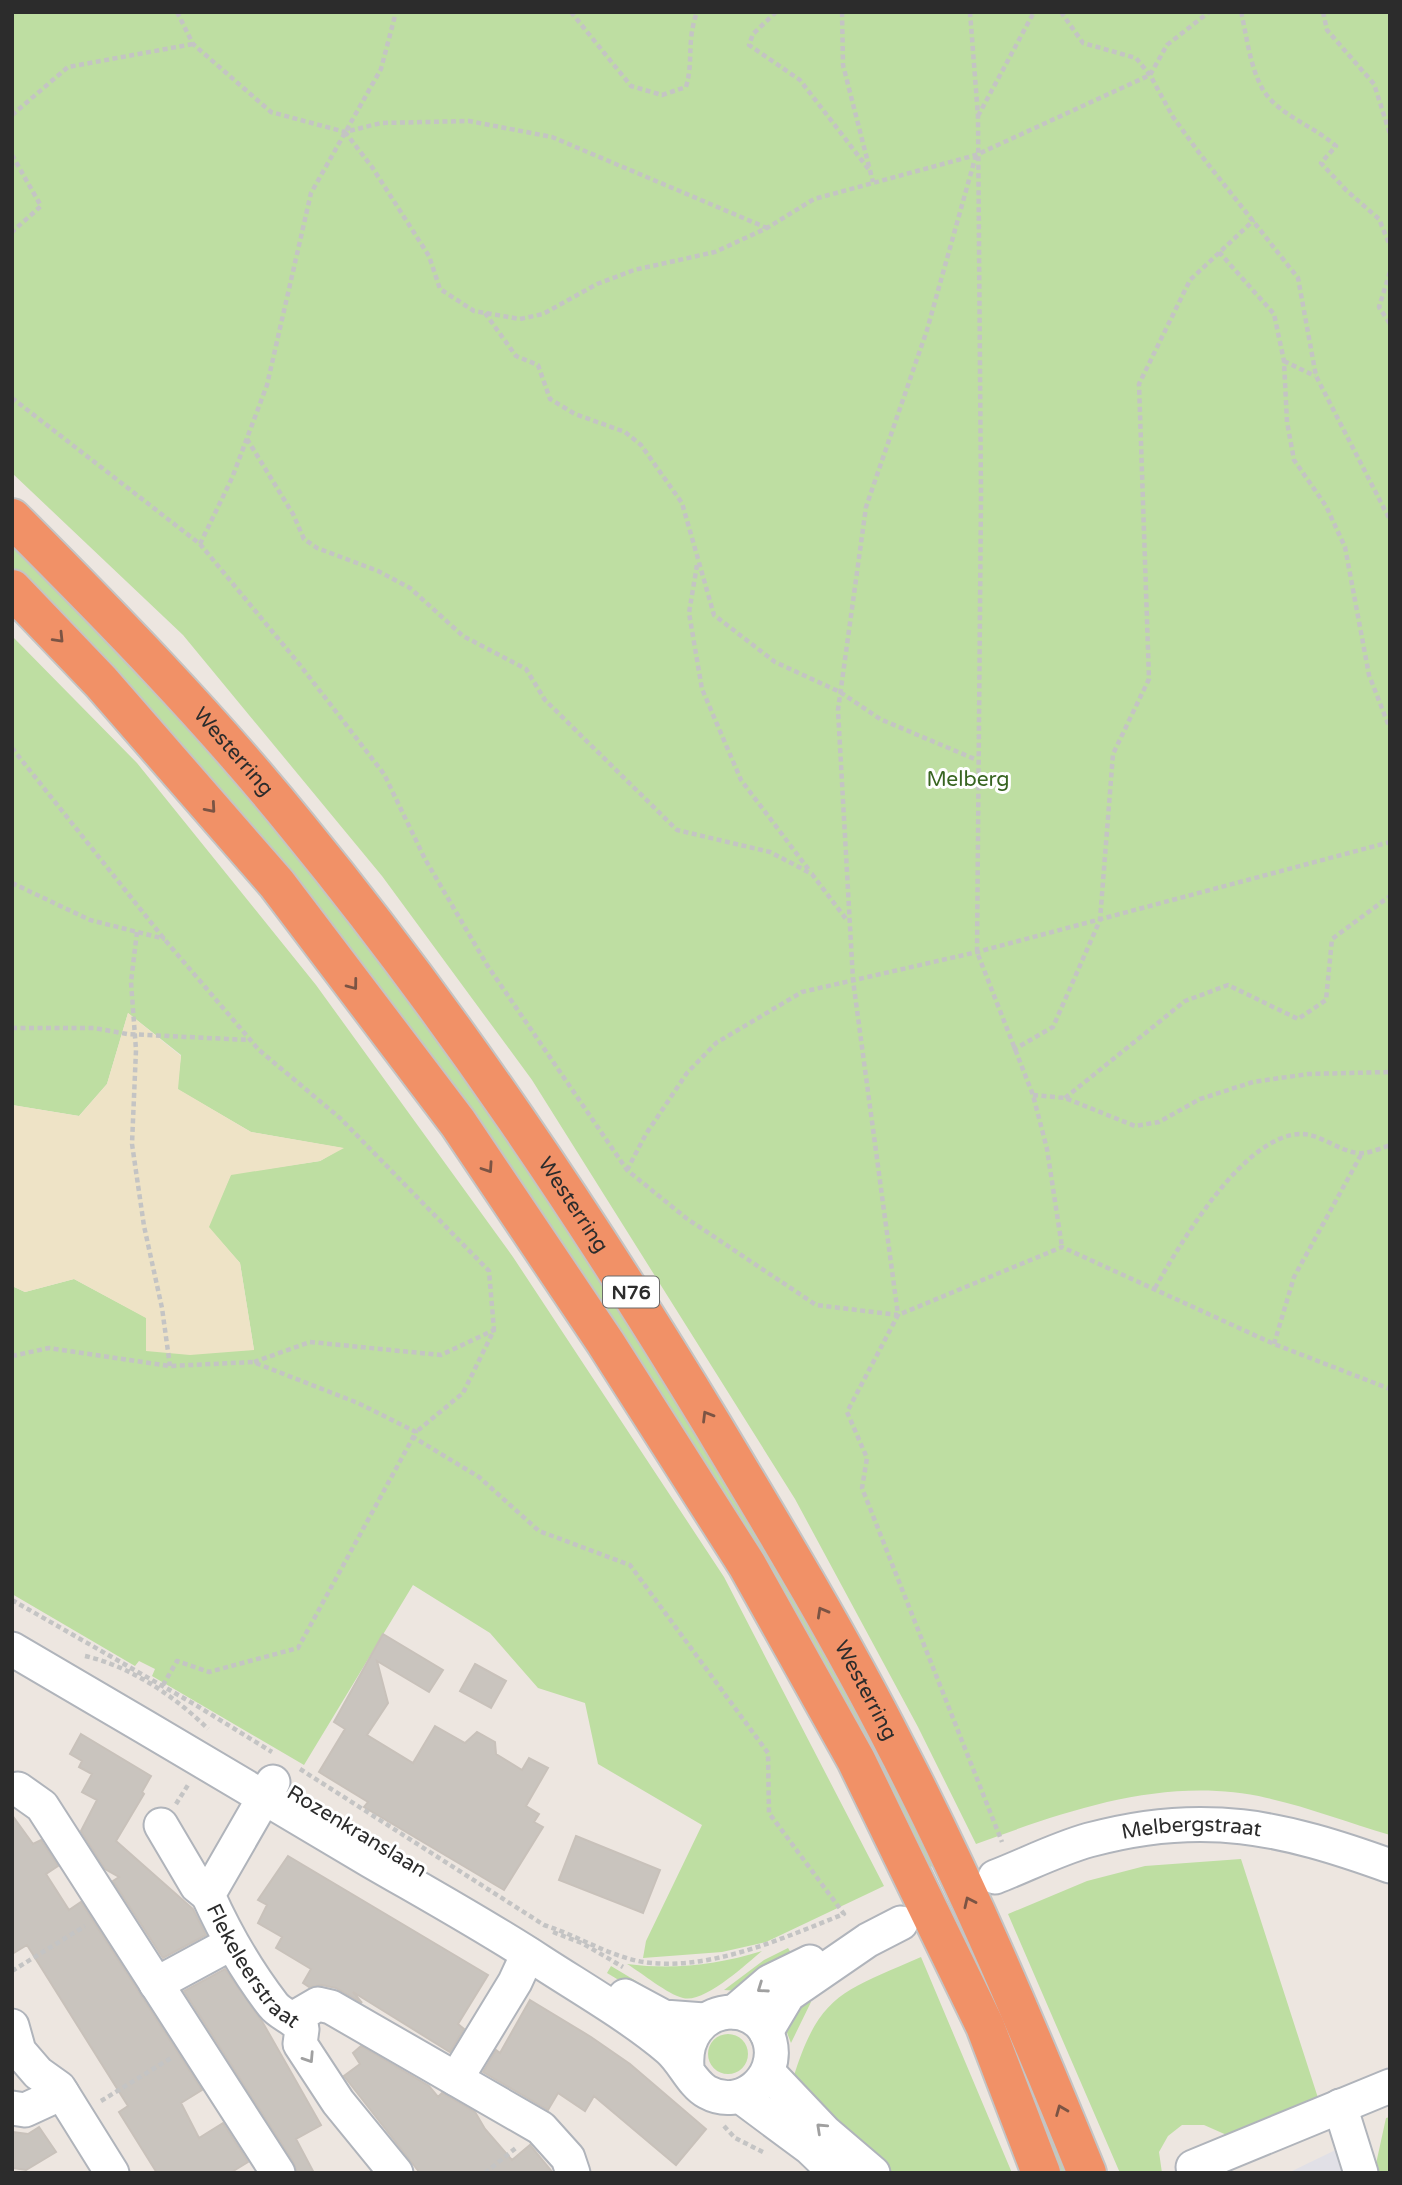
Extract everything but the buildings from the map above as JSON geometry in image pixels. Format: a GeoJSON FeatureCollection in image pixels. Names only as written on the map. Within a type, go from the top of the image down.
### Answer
{"type":"FeatureCollection","features":[{"type":"Feature","properties":{"kind":"highway","name":"Westerring"},"geometry":{"type":"LineString","coordinates":[[12,518],[132,637],[297,825],[492,1081],[636,1299],[785,1544],[896,1746],[1024,2018],[1087,2173]]}},
{"type":"Feature","properties":{"kind":"highway","name":"Westerring"},"geometry":{"type":"LineString","coordinates":[[12,589],[101,682],[277,884],[458,1123],[606,1342],[747,1565],[856,1760],[985,2026],[1041,2173]]}},
{"type":"Feature","properties":{"kind":"street","name":"Rozenkranslaan"},"geometry":{"type":"LineString","coordinates":[[12,1629],[278,1776],[648,2011],[664,2017],[750,2018],[766,2032]]}},
{"type":"Feature","properties":{"kind":"street","name":"Rozenkranslaan"},"geometry":{"type":"LineString","coordinates":[[12,1649],[278,1776],[528,1954],[668,2048],[687,2067],[696,2083],[707,2092],[722,2098],[740,2096],[810,2148],[836,2173]]}},
{"type":"Feature","properties":{"kind":"street","name":"Flekeleerstraat"},"geometry":{"type":"LineString","coordinates":[[278,1776],[208,1895],[230,1944],[276,2008],[294,2018],[302,2029],[300,2044],[338,2102],[396,2173]]}},
{"type":"Feature","properties":{"kind":"street"},"geometry":{"type":"LineString","coordinates":[[18,1789],[42,1806],[278,2173]]}},
{"type":"Feature","properties":{"kind":"street","name":"Melbergstraat"},"geometry":{"type":"LineString","coordinates":[[995,1877],[1087,1841],[1165,1824],[1237,1825],[1316,1840],[1390,1866]]}},
{"type":"Feature","properties":{"kind":"street"},"geometry":{"type":"LineString","coordinates":[[161,1825],[197,1886],[208,1895]]}},
{"type":"Feature","properties":{"kind":"street"},"geometry":{"type":"LineString","coordinates":[[687,2067],[686,2052],[693,2032],[769,1982],[901,1923]]}},
{"type":"Feature","properties":{"kind":"street"},"geometry":{"type":"LineString","coordinates":[[740,2096],[753,2090],[768,2073],[770,2044],[766,2032],[788,1995],[868,1940]]}},
{"type":"Feature","properties":{"kind":"street"},"geometry":{"type":"LineString","coordinates":[[156,1984],[230,1944]]}},
{"type":"Feature","properties":{"kind":"street"},"geometry":{"type":"LineString","coordinates":[[456,2079],[515,1982],[528,1954]]}},
{"type":"Feature","properties":{"kind":"street"},"geometry":{"type":"LineString","coordinates":[[294,2018],[318,2004],[331,2007],[541,2128],[568,2158],[573,2173]]}},
{"type":"Feature","properties":{"kind":"street"},"geometry":{"type":"LineString","coordinates":[[12,2026],[19,2051],[62,2093],[112,2173]]}},
{"type":"Feature","properties":{"kind":"street"},"geometry":{"type":"LineString","coordinates":[[768,2073],[825,2132],[873,2173]]}},
{"type":"Feature","properties":{"kind":"street"},"geometry":{"type":"LineString","coordinates":[[1193,2167],[1390,2086]]}},
{"type":"Feature","properties":{"kind":"street"},"geometry":{"type":"LineString","coordinates":[[12,2108],[26,2110],[62,2093]]}},
{"type":"Feature","properties":{"kind":"street"},"geometry":{"type":"LineString","coordinates":[[1340,2106],[1362,2173]]}},
{"type":"Feature","properties":{"kind":"path"},"geometry":{"type":"LineString","coordinates":[[177,12],[193,44],[271,112],[345,132],[381,123],[468,121],[552,137],[767,228]]}},
{"type":"Feature","properties":{"kind":"path"},"geometry":{"type":"LineString","coordinates":[[200,544],[233,478],[267,385],[311,193],[381,69],[396,12]]}},
{"type":"Feature","properties":{"kind":"path"},"geometry":{"type":"LineString","coordinates":[[571,12],[631,86],[662,95],[686,87],[692,66],[687,51],[697,12]]}},
{"type":"Feature","properties":{"kind":"path"},"geometry":{"type":"LineString","coordinates":[[776,12],[753,34],[748,45],[800,80],[870,171]]}},
{"type":"Feature","properties":{"kind":"path"},"geometry":{"type":"LineString","coordinates":[[842,12],[844,65],[873,182]]}},
{"type":"Feature","properties":{"kind":"path"},"geometry":{"type":"LineString","coordinates":[[970,12],[978,116],[976,155],[981,495],[977,952],[1013,1050],[1033,1095],[1047,1149],[1062,1247]]}},
{"type":"Feature","properties":{"kind":"path"},"geometry":{"type":"LineString","coordinates":[[978,116],[1034,12]]}},
{"type":"Feature","properties":{"kind":"path"},"geometry":{"type":"LineString","coordinates":[[1061,12],[1083,43],[1136,58],[1150,75],[1173,117],[1298,278],[1316,376],[1390,520]]}},
{"type":"Feature","properties":{"kind":"path"},"geometry":{"type":"LineString","coordinates":[[345,132],[372,167],[429,256],[440,289],[474,311],[520,318],[543,314],[597,284],[634,270],[715,253],[767,228],[814,199],[976,155],[1150,75],[1167,46],[1209,12]]}},
{"type":"Feature","properties":{"kind":"path"},"geometry":{"type":"LineString","coordinates":[[1241,12],[1259,83],[1273,103],[1318,130],[1336,146],[1321,163],[1379,219],[1390,246]]}},
{"type":"Feature","properties":{"kind":"path"},"geometry":{"type":"LineString","coordinates":[[1323,12],[1327,30],[1374,84],[1390,134]]}},
{"type":"Feature","properties":{"kind":"path"},"geometry":{"type":"LineString","coordinates":[[12,115],[68,67],[193,44]]}},
{"type":"Feature","properties":{"kind":"path"},"geometry":{"type":"LineString","coordinates":[[12,155],[41,206],[12,232]]}},
{"type":"Feature","properties":{"kind":"path"},"geometry":{"type":"LineString","coordinates":[[976,155],[927,330],[866,507],[838,710],[853,980],[898,1315],[847,1412],[867,1458],[862,1488],[1002,1842]]}},
{"type":"Feature","properties":{"kind":"path"},"geometry":{"type":"LineString","coordinates":[[1013,1050],[1053,1027],[1100,920],[1113,754],[1149,679],[1139,384],[1190,280],[1254,219]]}},
{"type":"Feature","properties":{"kind":"path"},"geometry":{"type":"LineString","coordinates":[[1219,252],[1274,314],[1284,361],[1287,422],[1294,460],[1326,506],[1345,547],[1369,675],[1390,729]]}},
{"type":"Feature","properties":{"kind":"path"},"geometry":{"type":"LineString","coordinates":[[1390,272],[1379,307],[1390,324]]}},
{"type":"Feature","properties":{"kind":"path"},"geometry":{"type":"LineString","coordinates":[[484,312],[516,356],[538,366],[550,399],[575,414],[625,432],[641,445],[682,503],[714,615],[775,662],[840,692],[880,719],[977,760]]}},
{"type":"Feature","properties":{"kind":"path"},"geometry":{"type":"LineString","coordinates":[[1284,361],[1316,376]]}},
{"type":"Feature","properties":{"kind":"path"},"geometry":{"type":"LineString","coordinates":[[12,398],[200,544],[300,665],[384,774],[425,859],[486,965],[627,1170],[686,1218],[816,1305],[898,1315],[1062,1247],[1274,1343],[1390,1389]]}},
{"type":"Feature","properties":{"kind":"path"},"geometry":{"type":"LineString","coordinates":[[247,439],[293,514],[304,539],[317,548],[378,571],[410,588],[463,636],[526,669],[545,701],[677,830],[770,852],[812,874]]}},
{"type":"Feature","properties":{"kind":"path"},"geometry":{"type":"LineString","coordinates":[[682,503],[698,568],[689,613],[702,689],[741,780],[848,921]]}},
{"type":"Feature","properties":{"kind":"path"},"geometry":{"type":"LineString","coordinates":[[12,748],[165,940],[250,1040],[340,1118],[489,1271],[494,1330],[463,1393],[414,1434],[298,1648],[209,1672],[177,1661],[163,1685]]}},
{"type":"Feature","properties":{"kind":"path"},"geometry":{"type":"LineString","coordinates":[[627,1170],[687,1073],[716,1043],[802,992],[977,952],[1235,881],[1390,842]]}},
{"type":"Feature","properties":{"kind":"path"},"geometry":{"type":"LineString","coordinates":[[12,883],[90,920],[165,940]]}},
{"type":"Feature","properties":{"kind":"path"},"geometry":{"type":"LineString","coordinates":[[1065,1098],[1185,1001],[1228,985],[1298,1019],[1326,1000],[1332,939],[1390,896]]}},
{"type":"Feature","properties":{"kind":"path"},"geometry":{"type":"LineString","coordinates":[[137,932],[131,982],[135,1034],[132,1144],[170,1366]]}},
{"type":"Feature","properties":{"kind":"path"},"geometry":{"type":"LineString","coordinates":[[12,1028],[94,1027],[135,1034],[250,1040]]}},
{"type":"Feature","properties":{"kind":"path"},"geometry":{"type":"LineString","coordinates":[[1033,1095],[1065,1098],[1135,1126],[1158,1122],[1200,1099],[1253,1082],[1308,1074],[1390,1072]]}},
{"type":"Feature","properties":{"kind":"path"},"geometry":{"type":"LineString","coordinates":[[1155,1287],[1189,1228],[1226,1181],[1274,1141],[1302,1134],[1362,1153],[1390,1146]]}},
{"type":"Feature","properties":{"kind":"path"},"geometry":{"type":"LineString","coordinates":[[1274,1343],[1294,1277],[1362,1153]]}},
{"type":"Feature","properties":{"kind":"path"},"geometry":{"type":"LineString","coordinates":[[12,1356],[49,1348],[170,1366],[253,1362],[310,1342],[441,1355],[494,1330]]}},
{"type":"Feature","properties":{"kind":"path"},"geometry":{"type":"LineString","coordinates":[[12,1600],[163,1685],[278,1776],[321,1782],[522,1910],[558,1931],[608,1953],[640,1962],[669,1963],[741,1955],[844,1914],[769,1813],[768,1754],[631,1565],[539,1531],[479,1477],[414,1434],[358,1403],[253,1362]]}},
{"type":"Feature","properties":{"kind":"path"},"geometry":{"type":"LineString","coordinates":[[316,1791],[321,1782]]}},
{"type":"Feature","properties":{"kind":"path"},"geometry":{"type":"LineString","coordinates":[[12,1972],[109,1911]]}},
{"type":"Feature","properties":{"kind":"path"},"geometry":{"type":"LineString","coordinates":[[94,2105],[195,2044]]}},
{"type":"Feature","properties":{"kind":"path"},"geometry":{"type":"LineString","coordinates":[[485,2173],[541,2128]]}},
{"type":"Feature","properties":{"kind":"shaded area"},"geometry":{"type":"Polygon","coordinates":[[[1352,2142],[1374,2173],[1288,2173],[1352,2142]]]}},
{"type":"Feature","properties":{"kind":"green space","name":"Melberg"},"geometry":{"type":"Polygon","coordinates":[[[12,12],[1390,12],[1390,1835],[1267,1798],[1230,1792],[1192,1791],[1156,1793],[1083,1808],[976,1844],[918,1727],[795,1499],[532,1080],[382,876],[183,635],[12,473],[12,12]]]}},
{"type":"Feature","properties":{"kind":"green space"},"geometry":{"type":"Polygon","coordinates":[[[12,537],[206,746],[310,868],[482,1096],[554,1198],[808,1615],[936,1865],[930,1867],[796,1613],[622,1331],[466,1104],[370,975],[190,754],[12,566],[12,537]]]}},
{"type":"Feature","properties":{"kind":"green space"},"geometry":{"type":"Polygon","coordinates":[[[12,636],[137,763],[316,985],[513,1257],[724,1577],[884,1886],[766,1942],[722,1952],[643,1958],[646,1941],[702,1825],[598,1764],[585,1703],[538,1688],[490,1633],[413,1585],[304,1765],[152,1676],[155,1669],[139,1661],[135,1666],[12,1594],[12,1286],[25,1292],[74,1279],[147,1318],[146,1351],[254,1350],[240,1263],[208,1227],[231,1174],[320,1161],[342,1148],[251,1132],[177,1089],[181,1055],[128,1013],[107,1084],[79,1116],[12,1105],[12,636]]]}},
{"type":"Feature","properties":{"kind":"green space"},"geometry":{"type":"Polygon","coordinates":[[[1241,1859],[1319,2101],[1229,2136],[1204,2125],[1182,2125],[1168,2136],[1159,2152],[1162,2173],[1120,2173],[1008,1914],[1087,1881],[1145,1866],[1241,1859]]]}},
{"type":"Feature","properties":{"kind":"green space"},"geometry":{"type":"Polygon","coordinates":[[[967,1935],[1071,2173],[1062,2173],[962,1937],[967,1935]]]}},
{"type":"Feature","properties":{"kind":"green space"},"geometry":{"type":"Polygon","coordinates":[[[788,1948],[794,1958],[740,1991],[724,1990],[764,1960],[788,1948]]]}},
{"type":"Feature","properties":{"kind":"green space"},"geometry":{"type":"Polygon","coordinates":[[[762,1951],[724,1982],[692,1998],[683,1998],[670,1992],[627,1964],[695,1965],[762,1951]]]}},
{"type":"Feature","properties":{"kind":"green space"},"geometry":{"type":"Polygon","coordinates":[[[921,1957],[1012,2173],[882,2173],[793,2079],[813,2028],[838,1998],[872,1978],[921,1957]]]}},
{"type":"Feature","properties":{"kind":"green space"},"geometry":{"type":"Polygon","coordinates":[[[611,1966],[676,2005],[657,2003],[607,1973],[611,1966]]]}},
{"type":"Feature","properties":{"kind":"green space"},"geometry":{"type":"Polygon","coordinates":[[[802,1993],[811,2002],[791,2043],[782,2020],[802,1993]]]}},
{"type":"Feature","properties":{"kind":"green space"},"geometry":{"type":"Polygon","coordinates":[[[728,2034],[742,2040],[748,2054],[742,2068],[728,2074],[714,2068],[708,2054],[714,2040],[728,2034]]]}},
{"type":"Feature","properties":{"kind":"green space"},"geometry":{"type":"Polygon","coordinates":[[[1390,2117],[1390,2173],[1374,2173],[1386,2118],[1390,2117]]]}},
{"type":"Feature","properties":{"kind":"sand"},"geometry":{"type":"Polygon","coordinates":[[[128,1013],[181,1056],[178,1089],[251,1132],[344,1148],[320,1161],[231,1175],[209,1227],[240,1263],[254,1350],[190,1355],[146,1351],[146,1318],[74,1279],[25,1292],[12,1286],[12,1105],[79,1116],[107,1084],[128,1013]]]}}]}
